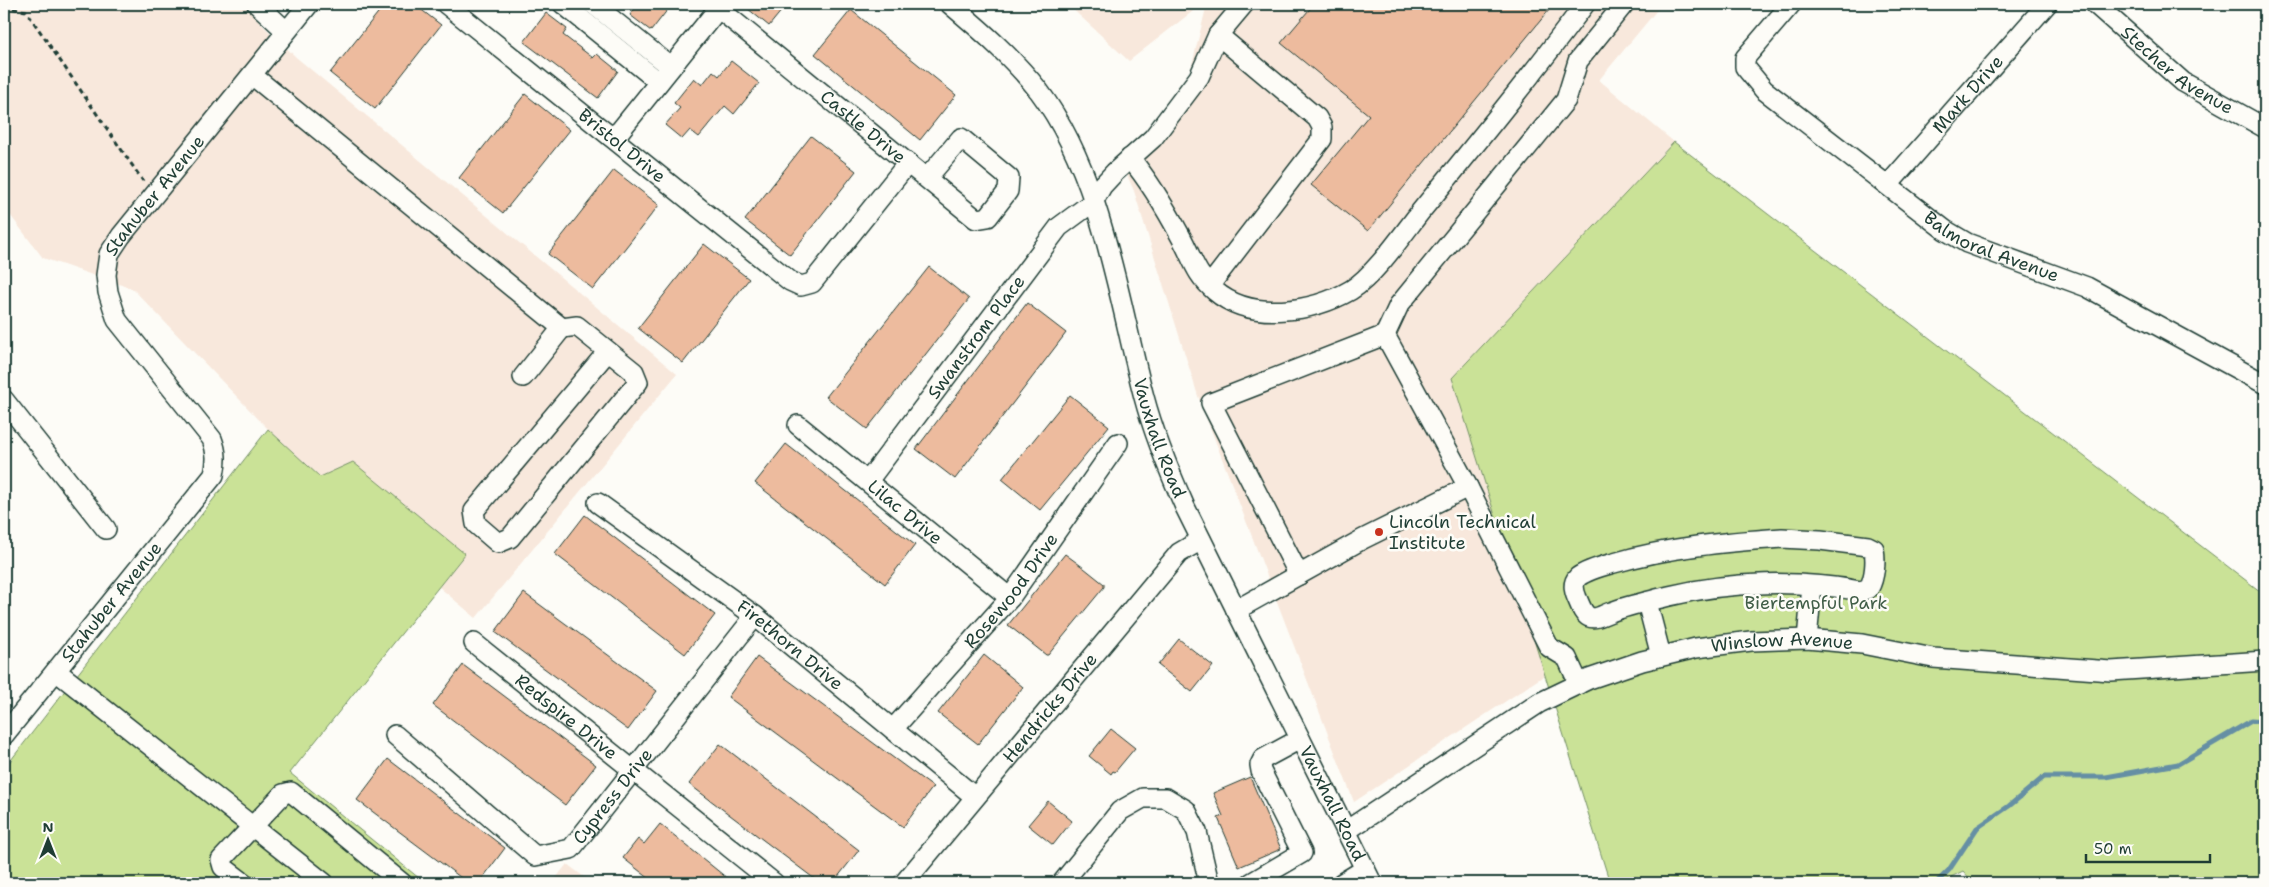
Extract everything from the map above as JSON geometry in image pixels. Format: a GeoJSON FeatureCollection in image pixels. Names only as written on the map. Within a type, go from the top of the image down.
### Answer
{"type":"FeatureCollection","features":[{"type":"Feature","properties":{"kind":"street"},"geometry":{"type":"LineString","coordinates":[[257,4],[286,31]]}},
{"type":"Feature","properties":{"kind":"street","name":"Stahuber Avenue"},"geometry":{"type":"LineString","coordinates":[[4,735],[214,475],[217,461],[216,448],[212,439],[117,320],[108,292],[106,274],[109,254],[120,236],[309,4]]}},
{"type":"Feature","properties":{"kind":"street","name":"Bristol Drive"},"geometry":{"type":"LineString","coordinates":[[446,4],[790,281],[800,286]]}},
{"type":"Feature","properties":{"kind":"street"},"geometry":{"type":"LineString","coordinates":[[563,4],[659,82]]}},
{"type":"Feature","properties":{"kind":"street"},"geometry":{"type":"LineString","coordinates":[[593,4],[671,67]]}},
{"type":"Feature","properties":{"kind":"street","name":"Vauxhall Road"},"geometry":{"type":"LineString","coordinates":[[950,4],[1006,52],[1040,92],[1067,136],[1084,174],[1106,239],[1144,398],[1158,445],[1201,540],[1369,876]]}},
{"type":"Feature","properties":{"kind":"street"},"geometry":{"type":"LineString","coordinates":[[1093,202],[1102,186],[1130,158],[1154,138],[1180,104],[1200,77],[1218,35],[1244,4]]}},
{"type":"Feature","properties":{"kind":"street"},"geometry":{"type":"LineString","coordinates":[[1130,158],[1147,178],[1182,240],[1193,266],[1216,292],[1252,308],[1276,311],[1304,308],[1330,301],[1352,289],[1386,254],[1529,79],[1585,4]]}},
{"type":"Feature","properties":{"kind":"street"},"geometry":{"type":"LineString","coordinates":[[1299,575],[1211,404],[1255,384],[1385,335],[1399,305],[1566,100],[1578,61],[1624,4]]}},
{"type":"Feature","properties":{"kind":"street","name":"Balmoral Avenue"},"geometry":{"type":"LineString","coordinates":[[1790,4],[1745,58],[1745,68],[1764,90],[1945,230],[1967,243],[2088,287],[2265,384]]}},
{"type":"Feature","properties":{"kind":"street","name":"Mark Drive"},"geometry":{"type":"LineString","coordinates":[[1888,185],[2047,4]]}},
{"type":"Feature","properties":{"kind":"street","name":"Stecher Avenue"},"geometry":{"type":"LineString","coordinates":[[2095,4],[2183,82],[2265,128]]}},
{"type":"Feature","properties":{"kind":"street"},"geometry":{"type":"LineString","coordinates":[[610,136],[619,132],[718,5]]}},
{"type":"Feature","properties":{"kind":"street","name":"Castle Drive"},"geometry":{"type":"LineString","coordinates":[[718,5],[908,163],[812,283],[800,286]]}},
{"type":"Feature","properties":{"kind":"street"},"geometry":{"type":"LineString","coordinates":[[1210,285],[1322,139],[1322,127],[1317,118],[1218,35]]}},
{"type":"Feature","properties":{"kind":"street"},"geometry":{"type":"LineString","coordinates":[[252,76],[562,328]]}},
{"type":"Feature","properties":{"kind":"street"},"geometry":{"type":"LineString","coordinates":[[908,163],[976,219],[988,217],[1008,191],[1009,178],[961,138],[927,178]]}},
{"type":"Feature","properties":{"kind":"street","name":"Swanstrom Place"},"geometry":{"type":"LineString","coordinates":[[868,481],[1058,227],[1093,202]]}},
{"type":"Feature","properties":{"kind":"street"},"geometry":{"type":"LineString","coordinates":[[523,378],[562,328],[577,326],[608,351],[634,372],[638,382],[510,538],[498,543],[476,524],[474,510],[608,351]]}},
{"type":"Feature","properties":{"kind":"street"},"geometry":{"type":"LineString","coordinates":[[1385,335],[1468,487],[1549,648],[1567,658],[1579,684]]}},
{"type":"Feature","properties":{"kind":"street"},"geometry":{"type":"LineString","coordinates":[[4,400],[106,529]]}},
{"type":"Feature","properties":{"kind":"street","name":"Lilac Drive"},"geometry":{"type":"LineString","coordinates":[[798,425],[1010,598]]}},
{"type":"Feature","properties":{"kind":"street","name":"Rosewood Drive"},"geometry":{"type":"LineString","coordinates":[[893,730],[1010,598],[1118,443]]}},
{"type":"Feature","properties":{"kind":"street"},"geometry":{"type":"LineString","coordinates":[[1236,610],[1363,539],[1468,487]]}},
{"type":"Feature","properties":{"kind":"street","name":"Firethorn Drive"},"geometry":{"type":"LineString","coordinates":[[598,503],[755,616],[975,797]]}},
{"type":"Feature","properties":{"kind":"street"},"geometry":{"type":"LineString","coordinates":[[1782,538],[1830,541],[1868,546],[1874,549],[1872,583],[1869,588],[1861,591],[1764,584],[1720,587],[1647,602],[1596,617],[1589,617],[1583,612],[1574,589],[1575,582],[1579,576],[1631,558],[1703,544],[1782,538]]}},
{"type":"Feature","properties":{"kind":"street","name":"Hendricks Drive"},"geometry":{"type":"LineString","coordinates":[[904,883],[1179,553],[1201,540]]}},
{"type":"Feature","properties":{"kind":"street"},"geometry":{"type":"LineString","coordinates":[[1807,639],[1812,586]]}},
{"type":"Feature","properties":{"kind":"street"},"geometry":{"type":"LineString","coordinates":[[1647,602],[1661,656]]}},
{"type":"Feature","properties":{"kind":"street","name":"Cypress Drive"},"geometry":{"type":"LineString","coordinates":[[395,735],[535,856],[571,849],[755,616]]}},
{"type":"Feature","properties":{"kind":"street","name":"Winslow Avenue"},"geometry":{"type":"LineString","coordinates":[[1346,830],[1539,703],[1579,684],[1642,661],[1696,648],[1751,641],[1807,639],[1862,644],[1934,658],[2111,671],[2265,662]]}},
{"type":"Feature","properties":{"kind":"street","name":"Redspire Drive"},"geometry":{"type":"LineString","coordinates":[[474,643],[774,883]]}},
{"type":"Feature","properties":{"kind":"street"},"geometry":{"type":"LineString","coordinates":[[56,671],[324,883]]}},
{"type":"Feature","properties":{"kind":"street"},"geometry":{"type":"LineString","coordinates":[[1251,883],[1302,853],[1261,771],[1260,765],[1263,759],[1300,739]]}},
{"type":"Feature","properties":{"kind":"street"},"geometry":{"type":"LineString","coordinates":[[244,883],[223,867],[221,860],[283,794],[291,792],[402,883]]}},
{"type":"Feature","properties":{"kind":"street"},"geometry":{"type":"LineString","coordinates":[[1062,883],[1120,811],[1143,798],[1166,798],[1186,810],[1197,832],[1209,883]]}},
{"type":"Feature","properties":{"kind":"street"},"geometry":{"type":"LineString","coordinates":[[1342,883],[1369,876]]}},
{"type":"Feature","properties":{"kind":"path"},"geometry":{"type":"LineString","coordinates":[[4,7],[26,11],[154,195]]}},
{"type":"Feature","properties":{"kind":"shaded area"},"geometry":{"type":"Polygon","coordinates":[[[4,4],[256,4],[259,22],[297,58],[677,374],[476,618],[439,587],[465,554],[353,462],[320,477],[268,429],[133,289],[43,258],[4,207],[4,4]]]}},
{"type":"Feature","properties":{"kind":"shaded area"},"geometry":{"type":"Polygon","coordinates":[[[1067,4],[1202,4],[1129,61],[1067,4]]]}},
{"type":"Feature","properties":{"kind":"shaded area"},"geometry":{"type":"Polygon","coordinates":[[[1207,4],[1662,4],[1599,80],[1674,142],[1452,378],[1557,667],[1354,802],[1198,396],[1134,191],[1124,168],[1184,97],[1207,4]]]}},
{"type":"Feature","properties":{"kind":"shaded area"},"geometry":{"type":"Polygon","coordinates":[[[567,864],[592,883],[552,883],[567,864]]]}},
{"type":"Feature","properties":{"kind":"green space","name":"Biertempful Park"},"geometry":{"type":"Polygon","coordinates":[[[1674,142],[2265,595],[2265,883],[1974,883],[1963,871],[1939,883],[1610,883],[1452,378],[1674,142]]]}},
{"type":"Feature","properties":{"kind":"green space"},"geometry":{"type":"Polygon","coordinates":[[[268,429],[320,477],[353,462],[465,554],[290,773],[425,883],[201,883],[192,876],[186,883],[4,883],[4,769],[268,429]]]}},
{"type":"Feature","properties":{"kind":"building"},"geometry":{"type":"Polygon","coordinates":[[[385,4],[414,4],[441,25],[375,109],[330,73],[385,4]]]}},
{"type":"Feature","properties":{"kind":"building"},"geometry":{"type":"Polygon","coordinates":[[[638,4],[672,4],[651,31],[630,15],[638,4]]]}},
{"type":"Feature","properties":{"kind":"building"},"geometry":{"type":"Polygon","coordinates":[[[742,4],[787,4],[769,26],[742,4]]]}},
{"type":"Feature","properties":{"kind":"building"},"geometry":{"type":"Polygon","coordinates":[[[1314,4],[1554,4],[1368,231],[1311,185],[1369,115],[1281,43],[1314,4]]]}},
{"type":"Feature","properties":{"kind":"building"},"geometry":{"type":"Polygon","coordinates":[[[851,10],[956,95],[920,140],[815,54],[851,10]]]}},
{"type":"Feature","properties":{"kind":"building"},"geometry":{"type":"Polygon","coordinates":[[[546,13],[567,29],[563,35],[593,58],[597,54],[618,71],[598,98],[524,42],[546,13]]]}},
{"type":"Feature","properties":{"kind":"building"},"geometry":{"type":"Polygon","coordinates":[[[731,61],[759,83],[734,114],[725,106],[699,137],[690,130],[682,139],[665,125],[680,108],[674,103],[694,78],[702,85],[713,71],[719,76],[731,61]]]}},
{"type":"Feature","properties":{"kind":"building"},"geometry":{"type":"Polygon","coordinates":[[[525,94],[570,130],[503,213],[459,178],[525,94]]]}},
{"type":"Feature","properties":{"kind":"building"},"geometry":{"type":"Polygon","coordinates":[[[811,136],[856,171],[790,255],[745,220],[811,136]]]}},
{"type":"Feature","properties":{"kind":"building"},"geometry":{"type":"Polygon","coordinates":[[[614,170],[659,205],[593,289],[548,254],[614,170]]]}},
{"type":"Feature","properties":{"kind":"building"},"geometry":{"type":"Polygon","coordinates":[[[704,244],[749,279],[683,363],[638,328],[704,244]]]}},
{"type":"Feature","properties":{"kind":"building"},"geometry":{"type":"Polygon","coordinates":[[[929,267],[969,299],[867,429],[826,397],[929,267]]]}},
{"type":"Feature","properties":{"kind":"building"},"geometry":{"type":"Polygon","coordinates":[[[1027,303],[1066,333],[955,479],[916,449],[1027,303]]]}},
{"type":"Feature","properties":{"kind":"building"},"geometry":{"type":"Polygon","coordinates":[[[1070,395],[1109,426],[1040,510],[1002,479],[1070,395]]]}},
{"type":"Feature","properties":{"kind":"building"},"geometry":{"type":"Polygon","coordinates":[[[786,444],[915,545],[885,584],[755,483],[786,444]]]}},
{"type":"Feature","properties":{"kind":"building"},"geometry":{"type":"Polygon","coordinates":[[[585,515],[715,615],[685,654],[555,554],[585,515]]]}},
{"type":"Feature","properties":{"kind":"building"},"geometry":{"type":"Polygon","coordinates":[[[1065,554],[1104,584],[1104,587],[1048,655],[1046,655],[1008,625],[1065,554]]]}},
{"type":"Feature","properties":{"kind":"building"},"geometry":{"type":"Polygon","coordinates":[[[524,593],[657,691],[628,730],[495,632],[524,593]]]}},
{"type":"Feature","properties":{"kind":"building"},"geometry":{"type":"Polygon","coordinates":[[[1179,639],[1213,666],[1192,692],[1158,665],[1179,639]]]}},
{"type":"Feature","properties":{"kind":"building"},"geometry":{"type":"Polygon","coordinates":[[[984,655],[1023,687],[978,744],[938,713],[984,655]]]}},
{"type":"Feature","properties":{"kind":"building"},"geometry":{"type":"Polygon","coordinates":[[[757,657],[933,787],[903,827],[728,697],[757,657]]]}},
{"type":"Feature","properties":{"kind":"building"},"geometry":{"type":"Polygon","coordinates":[[[463,665],[596,765],[565,805],[433,705],[463,665]]]}},
{"type":"Feature","properties":{"kind":"building"},"geometry":{"type":"Polygon","coordinates":[[[1111,729],[1135,748],[1115,772],[1113,771],[1111,774],[1089,756],[1111,729]]]}},
{"type":"Feature","properties":{"kind":"building"},"geometry":{"type":"Polygon","coordinates":[[[720,744],[859,850],[833,883],[820,883],[689,784],[720,744]]]}},
{"type":"Feature","properties":{"kind":"building"},"geometry":{"type":"Polygon","coordinates":[[[388,759],[505,848],[479,883],[468,883],[357,800],[388,759]]]}},
{"type":"Feature","properties":{"kind":"building"},"geometry":{"type":"Polygon","coordinates":[[[1250,777],[1281,849],[1239,867],[1218,818],[1223,816],[1213,793],[1250,777]]]}},
{"type":"Feature","properties":{"kind":"building"},"geometry":{"type":"Polygon","coordinates":[[[1048,801],[1072,821],[1053,845],[1028,825],[1048,801]]]}},
{"type":"Feature","properties":{"kind":"building"},"geometry":{"type":"Polygon","coordinates":[[[660,824],[733,883],[655,883],[623,858],[638,839],[644,844],[660,824]]]}},
{"type":"Feature","properties":{"kind":"waterway"},"geometry":{"type":"LineString","coordinates":[[1936,883],[1949,870],[1977,828],[2009,806],[2044,777],[2106,777],[2178,764],[2251,721],[2265,722]]}},
{"type":"Feature","properties":{"kind":"place","name":"Lincoln Technical Institute"},"geometry":{"type":"Point","coordinates":[1379,532]}}]}
